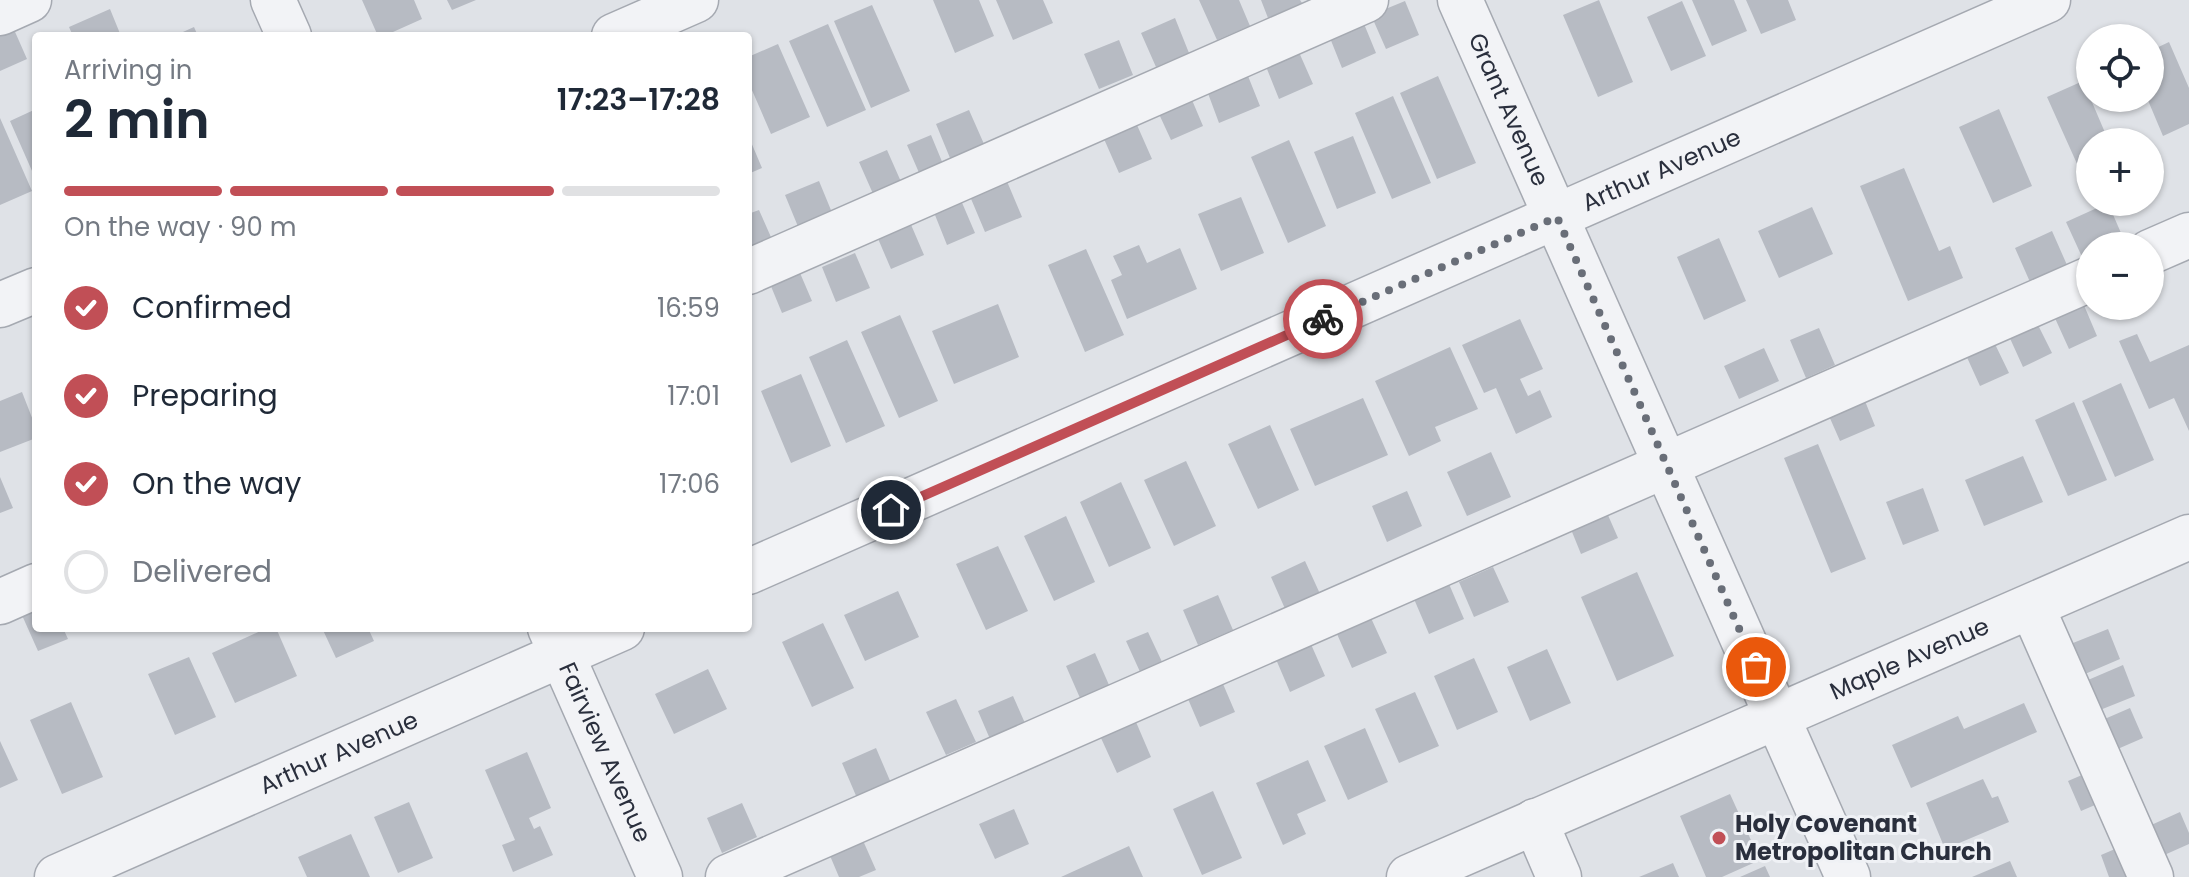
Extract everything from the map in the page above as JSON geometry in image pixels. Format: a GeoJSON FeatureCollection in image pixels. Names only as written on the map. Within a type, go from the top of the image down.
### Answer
{"type":"FeatureCollection","features":[{"type":"Feature","properties":{"kind":"street"},"geometry":{"type":"LineString","coordinates":[[0,13],[29,0]]}},
{"type":"Feature","properties":{"kind":"street"},"geometry":{"type":"LineString","coordinates":[[273,0],[287,32]]}},
{"type":"Feature","properties":{"kind":"street"},"geometry":{"type":"LineString","coordinates":[[623,32],[696,0]]}},
{"type":"Feature","properties":{"kind":"street"},"geometry":{"type":"LineString","coordinates":[[752,270],[1366,0]]}},
{"type":"Feature","properties":{"kind":"street","name":"Grant Avenue"},"geometry":{"type":"LineString","coordinates":[[1460,0],[1848,877]]}},
{"type":"Feature","properties":{"kind":"street","name":"Arthur Avenue"},"geometry":{"type":"LineString","coordinates":[[752,570],[2048,0]]}},
{"type":"Feature","properties":{"kind":"street"},"geometry":{"type":"LineString","coordinates":[[2164,246],[2189,235]]}},
{"type":"Feature","properties":{"kind":"street"},"geometry":{"type":"LineString","coordinates":[[728,877],[2076,285]]}},
{"type":"Feature","properties":{"kind":"street"},"geometry":{"type":"LineString","coordinates":[[0,305],[32,292]]}},
{"type":"Feature","properties":{"kind":"street","name":"Maple Avenue"},"geometry":{"type":"LineString","coordinates":[[1409,877],[2189,537]]}},
{"type":"Feature","properties":{"kind":"street"},"geometry":{"type":"LineString","coordinates":[[0,602],[32,588]]}},
{"type":"Feature","properties":{"kind":"street"},"geometry":{"type":"LineString","coordinates":[[2032,607],[2151,877]]}},
{"type":"Feature","properties":{"kind":"street","name":"Arthur Avenue"},"geometry":{"type":"LineString","coordinates":[[57,877],[556,641],[602,632]]}},
{"type":"Feature","properties":{"kind":"street","name":"Fairview Avenue"},"geometry":{"type":"LineString","coordinates":[[556,641],[660,877]]}},
{"type":"Feature","properties":{"kind":"street"},"geometry":{"type":"LineString","coordinates":[[1535,821],[1559,877]]}},
{"type":"Feature","properties":{"kind":"building"},"geometry":{"type":"Polygon","coordinates":[[[362,0],[414,0],[422,19],[393,32],[376,32],[362,0]]]}},
{"type":"Feature","properties":{"kind":"building"},"geometry":{"type":"Polygon","coordinates":[[[447,0],[476,0],[452,10],[447,0]]]}},
{"type":"Feature","properties":{"kind":"building"},"geometry":{"type":"Polygon","coordinates":[[[933,0],[979,0],[994,36],[955,53],[933,0]]]}},
{"type":"Feature","properties":{"kind":"building"},"geometry":{"type":"Polygon","coordinates":[[[996,0],[1043,0],[1053,23],[1013,40],[996,0]]]}},
{"type":"Feature","properties":{"kind":"building"},"geometry":{"type":"Polygon","coordinates":[[[1199,0],[1239,0],[1250,26],[1217,40],[1199,0]]]}},
{"type":"Feature","properties":{"kind":"building"},"geometry":{"type":"Polygon","coordinates":[[[1261,0],[1300,0],[1302,3],[1268,18],[1261,0]]]}},
{"type":"Feature","properties":{"kind":"building"},"geometry":{"type":"Polygon","coordinates":[[[1599,0],[1633,82],[1598,97],[1563,15],[1599,0]]]}},
{"type":"Feature","properties":{"kind":"building"},"geometry":{"type":"Polygon","coordinates":[[[1692,0],[1734,0],[1747,31],[1712,46],[1692,0]]]}},
{"type":"Feature","properties":{"kind":"building"},"geometry":{"type":"Polygon","coordinates":[[[1746,0],[1788,0],[1796,20],[1761,34],[1746,0]]]}},
{"type":"Feature","properties":{"kind":"building"},"geometry":{"type":"Polygon","coordinates":[[[1405,1],[1419,35],[1386,49],[1371,15],[1405,1]]]}},
{"type":"Feature","properties":{"kind":"building"},"geometry":{"type":"Polygon","coordinates":[[[1682,1],[1706,56],[1671,71],[1647,17],[1682,1]]]}},
{"type":"Feature","properties":{"kind":"building"},"geometry":{"type":"Polygon","coordinates":[[[872,5],[910,91],[871,108],[834,21],[872,5]]]}},
{"type":"Feature","properties":{"kind":"building"},"geometry":{"type":"Polygon","coordinates":[[[110,9],[119,32],[71,32],[69,27],[110,9]]]}},
{"type":"Feature","properties":{"kind":"building"},"geometry":{"type":"Polygon","coordinates":[[[1175,18],[1189,53],[1156,67],[1141,33],[1175,18]]]}},
{"type":"Feature","properties":{"kind":"building"},"geometry":{"type":"Polygon","coordinates":[[[1362,19],[1376,53],[1342,68],[1328,33],[1362,19]]]}},
{"type":"Feature","properties":{"kind":"building"},"geometry":{"type":"Polygon","coordinates":[[[828,24],[866,110],[827,127],[789,41],[828,24]]]}},
{"type":"Feature","properties":{"kind":"building"},"geometry":{"type":"Polygon","coordinates":[[[12,25],[27,59],[0,71],[0,30],[12,25]]]}},
{"type":"Feature","properties":{"kind":"building"},"geometry":{"type":"Polygon","coordinates":[[[1119,40],[1133,75],[1099,89],[1084,54],[1119,40]]]}},
{"type":"Feature","properties":{"kind":"building"},"geometry":{"type":"Polygon","coordinates":[[[2169,42],[2189,88],[2189,124],[2164,136],[2164,128],[2160,128],[2153,112],[2164,112],[2164,44],[2169,42]]]}},
{"type":"Feature","properties":{"kind":"building"},"geometry":{"type":"Polygon","coordinates":[[[778,44],[810,117],[771,134],[752,90],[752,55],[778,44]]]}},
{"type":"Feature","properties":{"kind":"building"},"geometry":{"type":"Polygon","coordinates":[[[1298,50],[1313,84],[1279,99],[1265,64],[1298,50]]]}},
{"type":"Feature","properties":{"kind":"building"},"geometry":{"type":"Polygon","coordinates":[[[1246,71],[1260,106],[1219,123],[1206,88],[1246,71]]]}},
{"type":"Feature","properties":{"kind":"building"},"geometry":{"type":"Polygon","coordinates":[[[1438,76],[1476,163],[1437,179],[1400,93],[1438,76]]]}},
{"type":"Feature","properties":{"kind":"building"},"geometry":{"type":"Polygon","coordinates":[[[2076,84],[2076,112],[2096,112],[2103,128],[2076,128],[2076,162],[2047,97],[2076,84]]]}},
{"type":"Feature","properties":{"kind":"building"},"geometry":{"type":"Polygon","coordinates":[[[1393,96],[1431,183],[1392,199],[1355,113],[1393,96]]]}},
{"type":"Feature","properties":{"kind":"building"},"geometry":{"type":"Polygon","coordinates":[[[1192,100],[1203,126],[1171,140],[1159,114],[1192,100]]]}},
{"type":"Feature","properties":{"kind":"building"},"geometry":{"type":"Polygon","coordinates":[[[1999,109],[2032,186],[1993,203],[1959,127],[1999,109]]]}},
{"type":"Feature","properties":{"kind":"building"},"geometry":{"type":"Polygon","coordinates":[[[969,110],[984,144],[950,158],[936,124],[969,110]]]}},
{"type":"Feature","properties":{"kind":"building"},"geometry":{"type":"Polygon","coordinates":[[[32,111],[32,171],[10,121],[32,111]]]}},
{"type":"Feature","properties":{"kind":"building"},"geometry":{"type":"Polygon","coordinates":[[[0,118],[32,191],[0,205],[0,118]]]}},
{"type":"Feature","properties":{"kind":"building"},"geometry":{"type":"Polygon","coordinates":[[[1137,125],[1152,159],[1119,173],[1104,139],[1137,125]]]}},
{"type":"Feature","properties":{"kind":"building"},"geometry":{"type":"Polygon","coordinates":[[[931,135],[943,164],[920,175],[907,145],[931,135]]]}},
{"type":"Feature","properties":{"kind":"building"},"geometry":{"type":"Polygon","coordinates":[[[1353,136],[1376,193],[1337,209],[1314,152],[1353,136]]]}},
{"type":"Feature","properties":{"kind":"building"},"geometry":{"type":"Polygon","coordinates":[[[1289,140],[1326,226],[1288,243],[1251,157],[1289,140]]]}},
{"type":"Feature","properties":{"kind":"building"},"geometry":{"type":"Polygon","coordinates":[[[752,144],[762,168],[752,172],[752,144]]]}},
{"type":"Feature","properties":{"kind":"building"},"geometry":{"type":"Polygon","coordinates":[[[887,150],[902,184],[874,196],[859,162],[887,150]]]}},
{"type":"Feature","properties":{"kind":"building"},"geometry":{"type":"Polygon","coordinates":[[[1904,168],[1939,251],[1950,246],[1963,278],[1908,301],[1860,186],[1904,168]]]}},
{"type":"Feature","properties":{"kind":"building"},"geometry":{"type":"Polygon","coordinates":[[[1006,179],[1022,217],[985,232],[969,194],[1006,179]]]}},
{"type":"Feature","properties":{"kind":"building"},"geometry":{"type":"Polygon","coordinates":[[[819,181],[833,215],[799,229],[785,195],[819,181]]]}},
{"type":"Feature","properties":{"kind":"building"},"geometry":{"type":"Polygon","coordinates":[[[1241,197],[1264,253],[1221,271],[1198,214],[1241,197]]]}},
{"type":"Feature","properties":{"kind":"building"},"geometry":{"type":"Polygon","coordinates":[[[960,198],[975,233],[947,245],[933,210],[960,198]]]}},
{"type":"Feature","properties":{"kind":"building"},"geometry":{"type":"Polygon","coordinates":[[[1812,207],[1833,254],[1779,278],[1758,231],[1812,207]]]}},
{"type":"Feature","properties":{"kind":"building"},"geometry":{"type":"Polygon","coordinates":[[[759,210],[774,244],[752,253],[752,213],[759,210]]]}},
{"type":"Feature","properties":{"kind":"building"},"geometry":{"type":"Polygon","coordinates":[[[2079,216],[2114,216],[2121,232],[2076,232],[2076,244],[2066,222],[2079,216]]]}},
{"type":"Feature","properties":{"kind":"building"},"geometry":{"type":"Polygon","coordinates":[[[909,220],[924,255],[891,269],[876,234],[909,220]]]}},
{"type":"Feature","properties":{"kind":"building"},"geometry":{"type":"Polygon","coordinates":[[[2052,231],[2067,265],[2030,282],[2015,248],[2052,231]]]}},
{"type":"Feature","properties":{"kind":"building"},"geometry":{"type":"Polygon","coordinates":[[[1719,238],[1746,301],[1704,320],[1677,257],[1719,238]]]}},
{"type":"Feature","properties":{"kind":"building"},"geometry":{"type":"Polygon","coordinates":[[[1139,245],[1147,263],[1180,248],[1197,289],[1127,319],[1111,280],[1122,275],[1113,256],[1139,245]]]}},
{"type":"Feature","properties":{"kind":"building"},"geometry":{"type":"Polygon","coordinates":[[[1086,249],[1124,335],[1085,352],[1048,265],[1086,249]]]}},
{"type":"Feature","properties":{"kind":"building"},"geometry":{"type":"Polygon","coordinates":[[[855,253],[870,288],[836,302],[822,267],[855,253]]]}},
{"type":"Feature","properties":{"kind":"building"},"geometry":{"type":"Polygon","coordinates":[[[797,266],[812,301],[782,313],[768,279],[797,266]]]}},
{"type":"Feature","properties":{"kind":"building"},"geometry":{"type":"Polygon","coordinates":[[[998,304],[1019,357],[954,384],[932,331],[998,304]]]}},
{"type":"Feature","properties":{"kind":"building"},"geometry":{"type":"Polygon","coordinates":[[[2076,306],[2076,320],[2090,320],[2097,336],[2069,349],[2054,316],[2076,306]]]}},
{"type":"Feature","properties":{"kind":"building"},"geometry":{"type":"Polygon","coordinates":[[[900,315],[938,401],[899,418],[861,332],[900,315]]]}},
{"type":"Feature","properties":{"kind":"building"},"geometry":{"type":"Polygon","coordinates":[[[1520,319],[1543,369],[1520,379],[1528,396],[1540,390],[1552,417],[1516,434],[1496,388],[1484,393],[1462,345],[1520,319]]]}},
{"type":"Feature","properties":{"kind":"building"},"geometry":{"type":"Polygon","coordinates":[[[2036,321],[2052,353],[2023,367],[2008,334],[2036,321]]]}},
{"type":"Feature","properties":{"kind":"building"},"geometry":{"type":"Polygon","coordinates":[[[1819,328],[1835,365],[1806,378],[1790,340],[1819,328]]]}},
{"type":"Feature","properties":{"kind":"building"},"geometry":{"type":"Polygon","coordinates":[[[2137,334],[2150,362],[2189,345],[2189,431],[2174,398],[2149,409],[2119,341],[2137,334]]]}},
{"type":"Feature","properties":{"kind":"building"},"geometry":{"type":"Polygon","coordinates":[[[847,340],[885,426],[846,443],[809,357],[847,340]]]}},
{"type":"Feature","properties":{"kind":"building"},"geometry":{"type":"Polygon","coordinates":[[[1993,340],[2009,373],[1980,386],[1965,353],[1993,340]]]}},
{"type":"Feature","properties":{"kind":"building"},"geometry":{"type":"Polygon","coordinates":[[[1450,347],[1478,409],[1435,427],[1441,441],[1409,456],[1375,381],[1450,347]]]}},
{"type":"Feature","properties":{"kind":"building"},"geometry":{"type":"Polygon","coordinates":[[[1764,348],[1779,381],[1739,399],[1724,366],[1764,348]]]}},
{"type":"Feature","properties":{"kind":"building"},"geometry":{"type":"Polygon","coordinates":[[[801,374],[831,446],[791,463],[761,391],[801,374]]]}},
{"type":"Feature","properties":{"kind":"building"},"geometry":{"type":"Polygon","coordinates":[[[2121,383],[2154,460],[2115,477],[2082,401],[2121,383]]]}},
{"type":"Feature","properties":{"kind":"building"},"geometry":{"type":"Polygon","coordinates":[[[22,392],[32,418],[32,440],[0,452],[0,401],[22,392]]]}},
{"type":"Feature","properties":{"kind":"building"},"geometry":{"type":"Polygon","coordinates":[[[1363,398],[1388,455],[1315,486],[1290,429],[1363,398]]]}},
{"type":"Feature","properties":{"kind":"building"},"geometry":{"type":"Polygon","coordinates":[[[1865,401],[1875,426],[1840,441],[1829,416],[1865,401]]]}},
{"type":"Feature","properties":{"kind":"building"},"geometry":{"type":"Polygon","coordinates":[[[2074,402],[2107,480],[2068,496],[2035,420],[2074,402]]]}},
{"type":"Feature","properties":{"kind":"building"},"geometry":{"type":"Polygon","coordinates":[[[1270,425],[1299,490],[1258,509],[1228,444],[1270,425]]]}},
{"type":"Feature","properties":{"kind":"building"},"geometry":{"type":"Polygon","coordinates":[[[1818,444],[1866,559],[1831,573],[1784,458],[1818,444]]]}},
{"type":"Feature","properties":{"kind":"building"},"geometry":{"type":"Polygon","coordinates":[[[1491,452],[1511,497],[1467,516],[1447,472],[1491,452]]]}},
{"type":"Feature","properties":{"kind":"building"},"geometry":{"type":"Polygon","coordinates":[[[2023,456],[2043,502],[1984,526],[1965,480],[2023,456]]]}},
{"type":"Feature","properties":{"kind":"building"},"geometry":{"type":"Polygon","coordinates":[[[1186,461],[1216,526],[1174,546],[1144,480],[1186,461]]]}},
{"type":"Feature","properties":{"kind":"building"},"geometry":{"type":"Polygon","coordinates":[[[0,477],[13,508],[0,513],[0,477]]]}},
{"type":"Feature","properties":{"kind":"building"},"geometry":{"type":"Polygon","coordinates":[[[1121,482],[1151,548],[1109,567],[1080,502],[1121,482]]]}},
{"type":"Feature","properties":{"kind":"building"},"geometry":{"type":"Polygon","coordinates":[[[1923,488],[1939,531],[1903,545],[1886,502],[1923,488]]]}},
{"type":"Feature","properties":{"kind":"building"},"geometry":{"type":"Polygon","coordinates":[[[1407,491],[1422,526],[1387,542],[1372,506],[1407,491]]]}},
{"type":"Feature","properties":{"kind":"building"},"geometry":{"type":"Polygon","coordinates":[[[1604,506],[1618,538],[1581,554],[1568,522],[1604,506]]]}},
{"type":"Feature","properties":{"kind":"building"},"geometry":{"type":"Polygon","coordinates":[[[1066,516],[1095,582],[1054,601],[1024,536],[1066,516]]]}},
{"type":"Feature","properties":{"kind":"building"},"geometry":{"type":"Polygon","coordinates":[[[998,546],[1028,611],[986,630],[956,564],[998,546]]]}},
{"type":"Feature","properties":{"kind":"building"},"geometry":{"type":"Polygon","coordinates":[[[1305,561],[1321,596],[1286,611],[1271,577],[1305,561]]]}},
{"type":"Feature","properties":{"kind":"building"},"geometry":{"type":"Polygon","coordinates":[[[1493,567],[1509,602],[1474,617],[1459,582],[1493,567]]]}},
{"type":"Feature","properties":{"kind":"building"},"geometry":{"type":"Polygon","coordinates":[[[1637,572],[1674,656],[1617,681],[1581,597],[1637,572]]]}},
{"type":"Feature","properties":{"kind":"building"},"geometry":{"type":"Polygon","coordinates":[[[1449,584],[1464,619],[1429,634],[1414,599],[1449,584]]]}},
{"type":"Feature","properties":{"kind":"building"},"geometry":{"type":"Polygon","coordinates":[[[898,591],[919,637],[865,661],[844,615],[898,591]]]}},
{"type":"Feature","properties":{"kind":"building"},"geometry":{"type":"Polygon","coordinates":[[[1218,595],[1233,630],[1198,645],[1183,610],[1218,595]]]}},
{"type":"Feature","properties":{"kind":"building"},"geometry":{"type":"Polygon","coordinates":[[[32,609],[32,632],[65,632],[68,639],[38,651],[21,613],[32,609]]]}},
{"type":"Feature","properties":{"kind":"building"},"geometry":{"type":"Polygon","coordinates":[[[1371,618],[1387,653],[1352,668],[1337,634],[1371,618]]]}},
{"type":"Feature","properties":{"kind":"building"},"geometry":{"type":"Polygon","coordinates":[[[823,623],[854,688],[812,707],[782,642],[823,623]]]}},
{"type":"Feature","properties":{"kind":"building"},"geometry":{"type":"Polygon","coordinates":[[[2108,629],[2120,659],[2085,674],[2073,643],[2108,629]]]}},
{"type":"Feature","properties":{"kind":"building"},"geometry":{"type":"Polygon","coordinates":[[[258,632],[278,632],[297,676],[235,703],[212,653],[258,632]]]}},
{"type":"Feature","properties":{"kind":"building"},"geometry":{"type":"Polygon","coordinates":[[[324,632],[370,632],[374,641],[336,658],[324,632]]]}},
{"type":"Feature","properties":{"kind":"building"},"geometry":{"type":"Polygon","coordinates":[[[1148,632],[1163,664],[1141,674],[1126,641],[1148,632]]]}},
{"type":"Feature","properties":{"kind":"building"},"geometry":{"type":"Polygon","coordinates":[[[1310,642],[1325,676],[1290,692],[1275,657],[1310,642]]]}},
{"type":"Feature","properties":{"kind":"building"},"geometry":{"type":"Polygon","coordinates":[[[1547,649],[1571,703],[1530,721],[1507,667],[1547,649]]]}},
{"type":"Feature","properties":{"kind":"building"},"geometry":{"type":"Polygon","coordinates":[[[1095,653],[1109,685],[1080,698],[1066,666],[1095,653]]]}},
{"type":"Feature","properties":{"kind":"building"},"geometry":{"type":"Polygon","coordinates":[[[189,657],[216,717],[175,735],[148,674],[189,657]]]}},
{"type":"Feature","properties":{"kind":"building"},"geometry":{"type":"Polygon","coordinates":[[[1474,658],[1498,712],[1457,730],[1434,676],[1474,658]]]}},
{"type":"Feature","properties":{"kind":"building"},"geometry":{"type":"Polygon","coordinates":[[[2123,665],[2135,696],[2100,710],[2088,680],[2123,665]]]}},
{"type":"Feature","properties":{"kind":"building"},"geometry":{"type":"Polygon","coordinates":[[[708,669],[727,709],[674,734],[655,694],[708,669]]]}},
{"type":"Feature","properties":{"kind":"building"},"geometry":{"type":"Polygon","coordinates":[[[1220,677],[1235,712],[1200,727],[1185,692],[1220,677]]]}},
{"type":"Feature","properties":{"kind":"building"},"geometry":{"type":"Polygon","coordinates":[[[1415,692],[1439,746],[1399,763],[1375,709],[1415,692]]]}},
{"type":"Feature","properties":{"kind":"building"},"geometry":{"type":"Polygon","coordinates":[[[1013,696],[1028,730],[993,746],[978,711],[1013,696]]]}},
{"type":"Feature","properties":{"kind":"building"},"geometry":{"type":"Polygon","coordinates":[[[956,699],[976,742],[946,755],[926,712],[956,699]]]}},
{"type":"Feature","properties":{"kind":"building"},"geometry":{"type":"Polygon","coordinates":[[[71,702],[103,777],[62,794],[30,720],[71,702]]]}},
{"type":"Feature","properties":{"kind":"building"},"geometry":{"type":"Polygon","coordinates":[[[2024,703],[2037,732],[1911,788],[1892,745],[1958,716],[1964,729],[2024,703]]]}},
{"type":"Feature","properties":{"kind":"building"},"geometry":{"type":"Polygon","coordinates":[[[2130,708],[2143,738],[2113,751],[2100,721],[2130,708]]]}},
{"type":"Feature","properties":{"kind":"building"},"geometry":{"type":"Polygon","coordinates":[[[1136,722],[1151,757],[1117,773],[1101,738],[1136,722]]]}},
{"type":"Feature","properties":{"kind":"building"},"geometry":{"type":"Polygon","coordinates":[[[1365,728],[1388,782],[1348,800],[1324,746],[1365,728]]]}},
{"type":"Feature","properties":{"kind":"building"},"geometry":{"type":"Polygon","coordinates":[[[0,741],[18,780],[0,788],[0,741]]]}},
{"type":"Feature","properties":{"kind":"building"},"geometry":{"type":"Polygon","coordinates":[[[876,748],[891,783],[857,798],[842,763],[876,748]]]}},
{"type":"Feature","properties":{"kind":"building"},"geometry":{"type":"Polygon","coordinates":[[[527,752],[551,808],[529,818],[534,829],[540,826],[553,855],[513,872],[502,845],[515,840],[485,770],[527,752]]]}},
{"type":"Feature","properties":{"kind":"building"},"geometry":{"type":"Polygon","coordinates":[[[1308,760],[1326,801],[1297,814],[1306,834],[1283,845],[1256,783],[1308,760]]]}},
{"type":"Feature","properties":{"kind":"building"},"geometry":{"type":"Polygon","coordinates":[[[2089,772],[2102,802],[2081,811],[2068,781],[2089,772]]]}},
{"type":"Feature","properties":{"kind":"building"},"geometry":{"type":"Polygon","coordinates":[[[1983,779],[1992,798],[1998,796],[2009,822],[1945,849],[1926,803],[1983,779]]]}},
{"type":"Feature","properties":{"kind":"building"},"geometry":{"type":"Polygon","coordinates":[[[1213,791],[1242,858],[1202,875],[1173,809],[1213,791]]]}},
{"type":"Feature","properties":{"kind":"building","name":"Holy Covenant Metropolitan Church"},"geometry":{"type":"Polygon","coordinates":[[[1730,794],[1760,860],[1722,877],[1706,877],[1680,816],[1730,794]]]}},
{"type":"Feature","properties":{"kind":"building"},"geometry":{"type":"Polygon","coordinates":[[[409,802],[433,858],[398,873],[374,817],[409,802]]]}},
{"type":"Feature","properties":{"kind":"building"},"geometry":{"type":"Polygon","coordinates":[[[742,803],[757,837],[722,853],[707,818],[742,803]]]}},
{"type":"Feature","properties":{"kind":"building"},"geometry":{"type":"Polygon","coordinates":[[[1014,809],[1029,844],[995,859],[979,824],[1014,809]]]}},
{"type":"Feature","properties":{"kind":"building"},"geometry":{"type":"Polygon","coordinates":[[[2180,812],[2189,833],[2189,844],[2162,856],[2149,826],[2180,812]]]}},
{"type":"Feature","properties":{"kind":"building"},"geometry":{"type":"Polygon","coordinates":[[[351,834],[370,877],[307,877],[298,857],[351,834]]]}},
{"type":"Feature","properties":{"kind":"building"},"geometry":{"type":"Polygon","coordinates":[[[861,836],[876,870],[859,877],[839,877],[828,851],[861,836]]]}},
{"type":"Feature","properties":{"kind":"building"},"geometry":{"type":"Polygon","coordinates":[[[1129,846],[1143,877],[1061,877],[1129,846]]]}},
{"type":"Feature","properties":{"kind":"building"},"geometry":{"type":"Polygon","coordinates":[[[2122,846],[2135,877],[2109,877],[2101,855],[2122,846]]]}},
{"type":"Feature","properties":{"kind":"building"},"geometry":{"type":"Polygon","coordinates":[[[2010,861],[2017,877],[1972,877],[2010,861]]]}},
{"type":"Feature","properties":{"kind":"building"},"geometry":{"type":"Polygon","coordinates":[[[1673,863],[1679,877],[1639,877],[1673,863]]]}},
{"type":"Feature","properties":{"kind":"building"},"geometry":{"type":"Polygon","coordinates":[[[1765,866],[1770,877],[1740,877],[1765,866]]]}},
{"type":"Feature","properties":{"kind":"way so far"},"geometry":{"type":"LineString","coordinates":[[1323,319],[1557,217],[1756,667]]}},
{"type":"Feature","properties":{"kind":"place","name":"Holy Covenant Metropolitan Church"},"geometry":{"type":"Point","coordinates":[1719,838]}},
{"type":"Feature","properties":{"kind":"route"},"geometry":{"type":"LineString","coordinates":[[891,510],[1323,319]]}}]}
